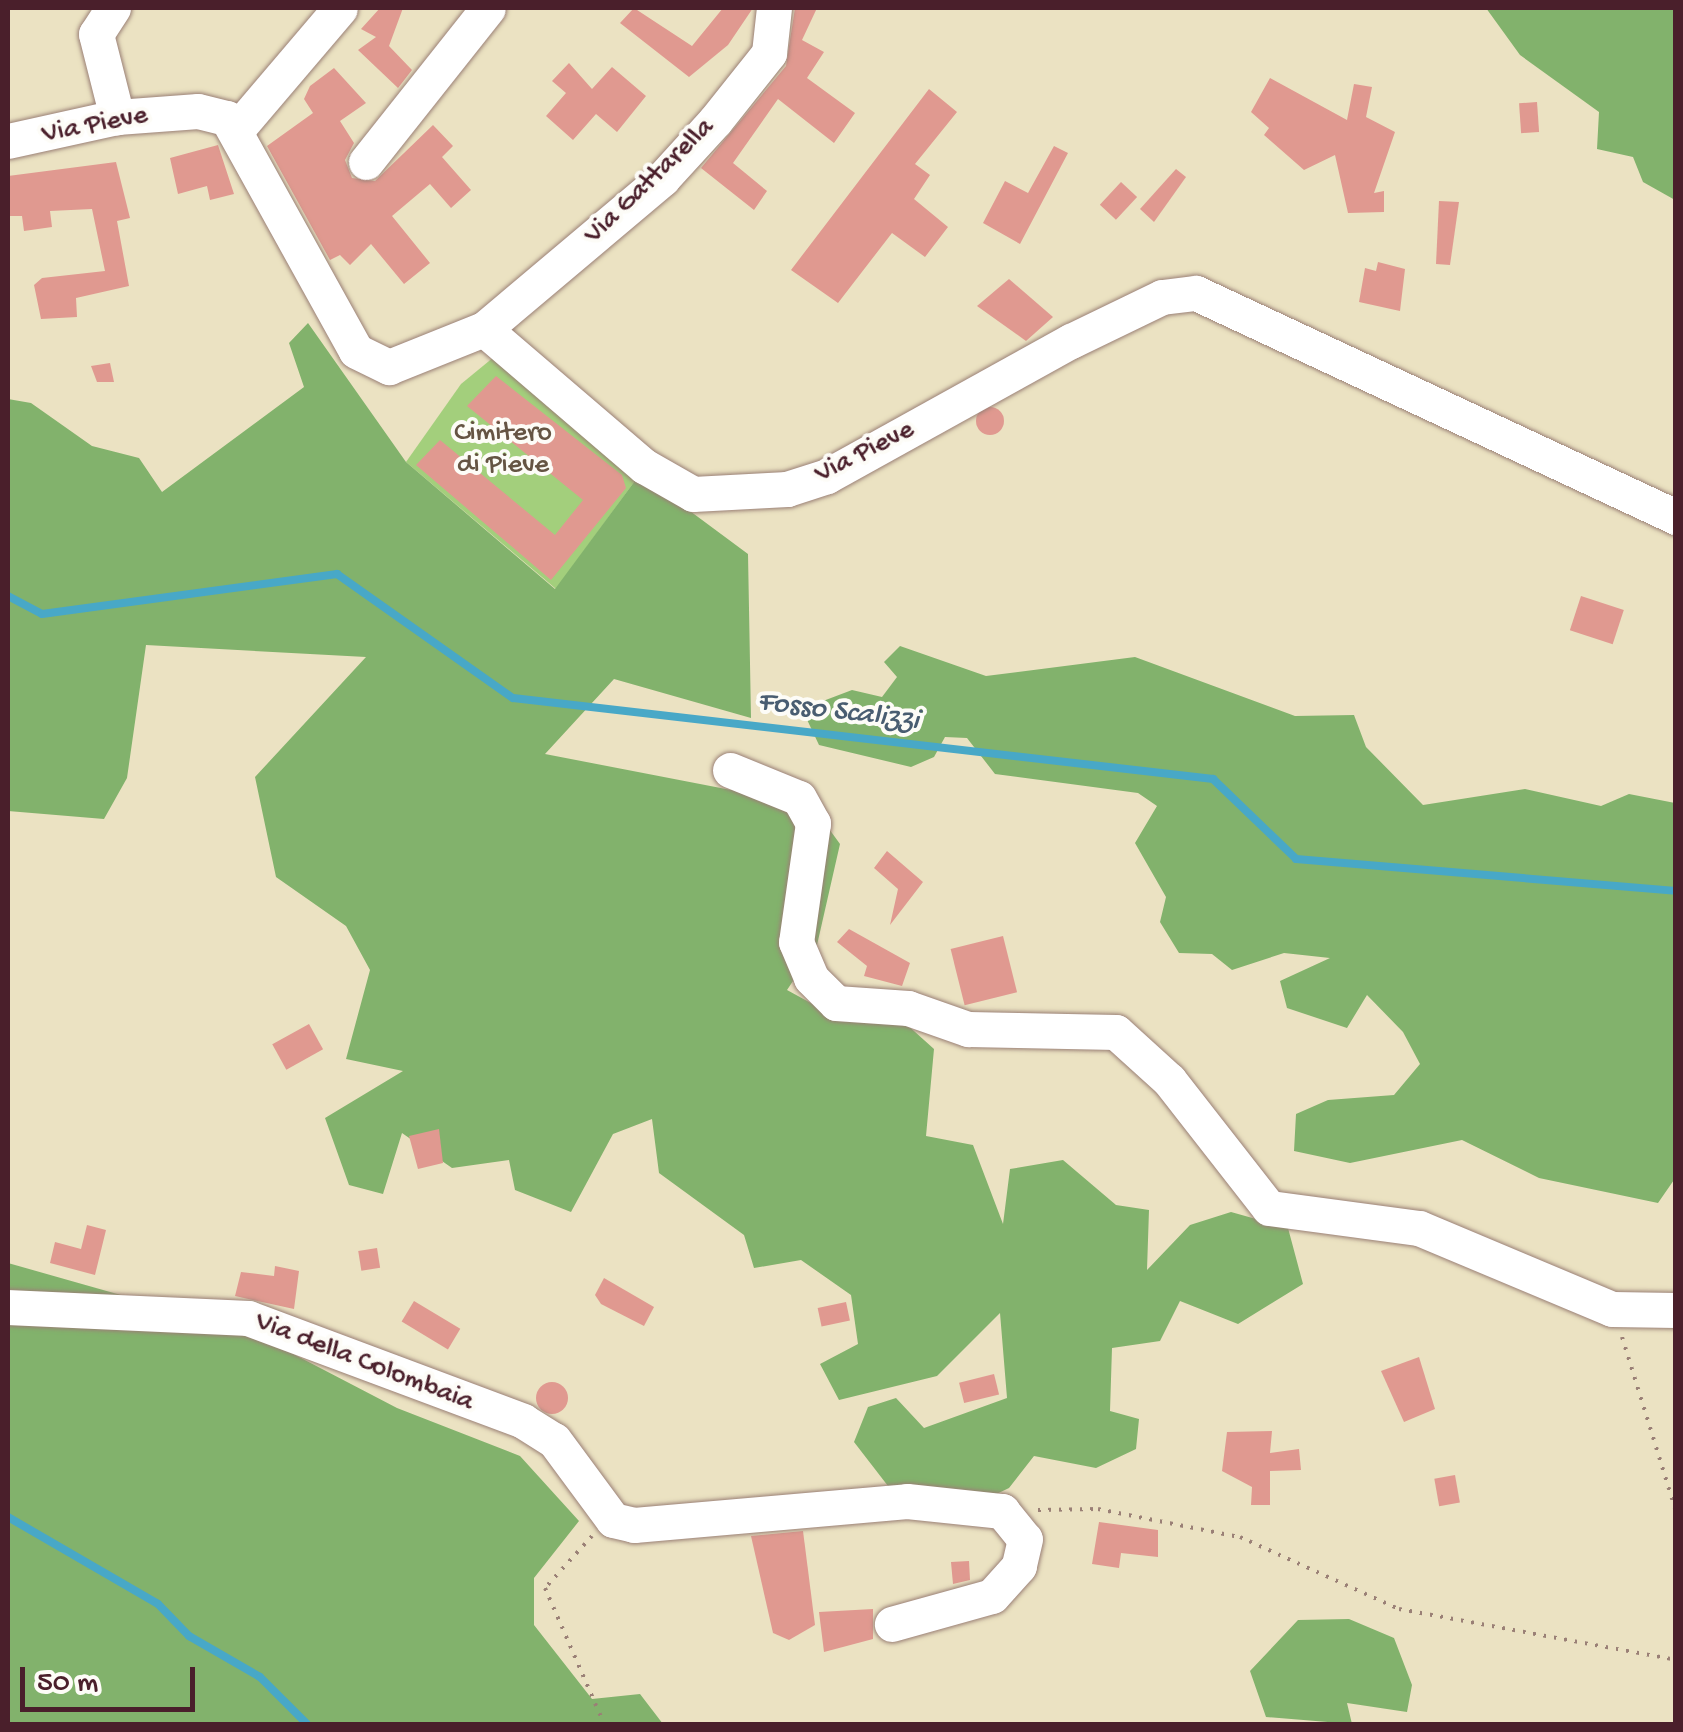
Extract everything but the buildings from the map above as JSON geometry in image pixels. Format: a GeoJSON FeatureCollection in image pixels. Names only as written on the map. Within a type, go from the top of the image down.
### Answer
{"type":"FeatureCollection","features":[{"type":"Feature","properties":{"kind":"street"},"geometry":{"type":"LineString","coordinates":[[113,8],[96,34],[117,116]]}},
{"type":"Feature","properties":{"kind":"street"},"geometry":{"type":"LineString","coordinates":[[340,8],[238,128],[356,352],[389,367],[484,329]]}},
{"type":"Feature","properties":{"kind":"street"},"geometry":{"type":"LineString","coordinates":[[366,162],[488,8]]}},
{"type":"Feature","properties":{"kind":"street","name":"Via Gattarella"},"geometry":{"type":"LineString","coordinates":[[484,329],[662,179],[716,120],[769,53],[774,8]]}},
{"type":"Feature","properties":{"kind":"street","name":"Via Pieve"},"geometry":{"type":"LineString","coordinates":[[8,141],[117,116],[198,111],[238,128]]}},
{"type":"Feature","properties":{"kind":"street","name":"Via Pieve"},"geometry":{"type":"LineString","coordinates":[[484,329],[644,466],[693,494],[718,494],[827,476],[1071,341],[1162,297],[1196,293],[1676,516]]}},
{"type":"Feature","properties":{"kind":"street"},"geometry":{"type":"LineString","coordinates":[[730,770],[799,798],[813,823],[796,942],[836,1003],[908,1008],[968,1030],[1116,1032],[1168,1080],[1269,1208],[1419,1228],[1612,1308],[1676,1310]]}},
{"type":"Feature","properties":{"kind":"street","name":"Via della Colombaia"},"geometry":{"type":"LineString","coordinates":[[8,1307],[248,1318],[523,1421],[554,1440],[613,1520]]}},
{"type":"Feature","properties":{"kind":"street"},"geometry":{"type":"LineString","coordinates":[[613,1520],[716,1521],[907,1502],[1002,1511],[1025,1538],[1019,1566],[992,1596],[892,1624]]}},
{"type":"Feature","properties":{"kind":"path"},"geometry":{"type":"LineString","coordinates":[[1612,1308],[1676,1511]]}},
{"type":"Feature","properties":{"kind":"path"},"geometry":{"type":"LineString","coordinates":[[1002,1511],[1098,1509],[1240,1537],[1399,1610],[1676,1660]]}},
{"type":"Feature","properties":{"kind":"path"},"geometry":{"type":"LineString","coordinates":[[604,1724],[545,1588],[613,1520]]}},
{"type":"Feature","properties":{"kind":"green space"},"geometry":{"type":"Polygon","coordinates":[[[1486,8],[1675,8],[1675,200],[1643,182],[1633,157],[1597,149],[1599,112],[1520,55],[1486,8]]]}},
{"type":"Feature","properties":{"kind":"green space"},"geometry":{"type":"Polygon","coordinates":[[[308,323],[406,462],[555,589],[640,474],[748,554],[751,718],[614,679],[545,754],[731,790],[762,774],[808,800],[840,844],[817,945],[787,990],[820,1008],[904,1022],[934,1049],[926,1136],[973,1145],[1003,1224],[1010,1169],[1063,1160],[1116,1205],[1149,1210],[1147,1270],[1190,1225],[1231,1212],[1288,1228],[1303,1284],[1238,1324],[1180,1301],[1160,1341],[1112,1348],[1110,1411],[1139,1419],[1136,1449],[1096,1468],[1034,1456],[1009,1488],[957,1513],[888,1486],[854,1442],[868,1407],[896,1398],[924,1428],[1007,1398],[1000,1313],[937,1376],[839,1400],[820,1364],[858,1344],[851,1295],[801,1260],[754,1268],[744,1235],[659,1173],[652,1119],[613,1134],[571,1212],[515,1190],[509,1160],[452,1168],[402,1133],[383,1194],[349,1185],[325,1118],[403,1071],[346,1059],[370,970],[346,926],[276,877],[255,777],[366,657],[146,645],[127,778],[104,819],[8,811],[8,399],[31,403],[92,446],[139,458],[162,492],[304,387],[289,343],[308,323]]]}},
{"type":"Feature","properties":{"kind":"green space","name":"Cimitero di Pieve"},"geometry":{"type":"Polygon","coordinates":[[[500,352],[640,474],[556,589],[406,462],[461,384],[500,352]]]}},
{"type":"Feature","properties":{"kind":"green space"},"geometry":{"type":"Polygon","coordinates":[[[900,646],[986,676],[1135,657],[1295,716],[1354,715],[1366,747],[1423,805],[1525,789],[1601,806],[1629,794],[1675,803],[1676,1177],[1658,1203],[1539,1178],[1462,1140],[1350,1163],[1294,1151],[1296,1114],[1328,1100],[1394,1095],[1420,1064],[1403,1032],[1367,995],[1347,1028],[1287,1008],[1280,981],[1330,958],[1284,953],[1232,970],[1212,954],[1179,953],[1160,922],[1166,897],[1135,843],[1157,806],[1138,793],[995,774],[967,738],[945,737],[934,757],[911,767],[819,745],[802,709],[852,690],[882,697],[897,677],[884,662],[900,646]]]}},
{"type":"Feature","properties":{"kind":"green space"},"geometry":{"type":"Polygon","coordinates":[[[8,1263],[251,1332],[397,1408],[520,1456],[579,1521],[534,1578],[534,1625],[592,1699],[640,1694],[663,1724],[8,1724],[8,1263]]]}},
{"type":"Feature","properties":{"kind":"green space"},"geometry":{"type":"Polygon","coordinates":[[[1349,1619],[1394,1638],[1412,1685],[1407,1712],[1347,1703],[1352,1724],[1266,1717],[1250,1671],[1298,1620],[1349,1619]]]}},
{"type":"Feature","properties":{"kind":"waterway","name":"Fosso Scalizzi"},"geometry":{"type":"LineString","coordinates":[[8,596],[42,614],[337,574],[513,698],[1213,779],[1296,859],[1676,891]]}},
{"type":"Feature","properties":{"kind":"waterway"},"geometry":{"type":"LineString","coordinates":[[8,1517],[158,1604],[189,1636],[260,1677],[307,1724]]}}]}
